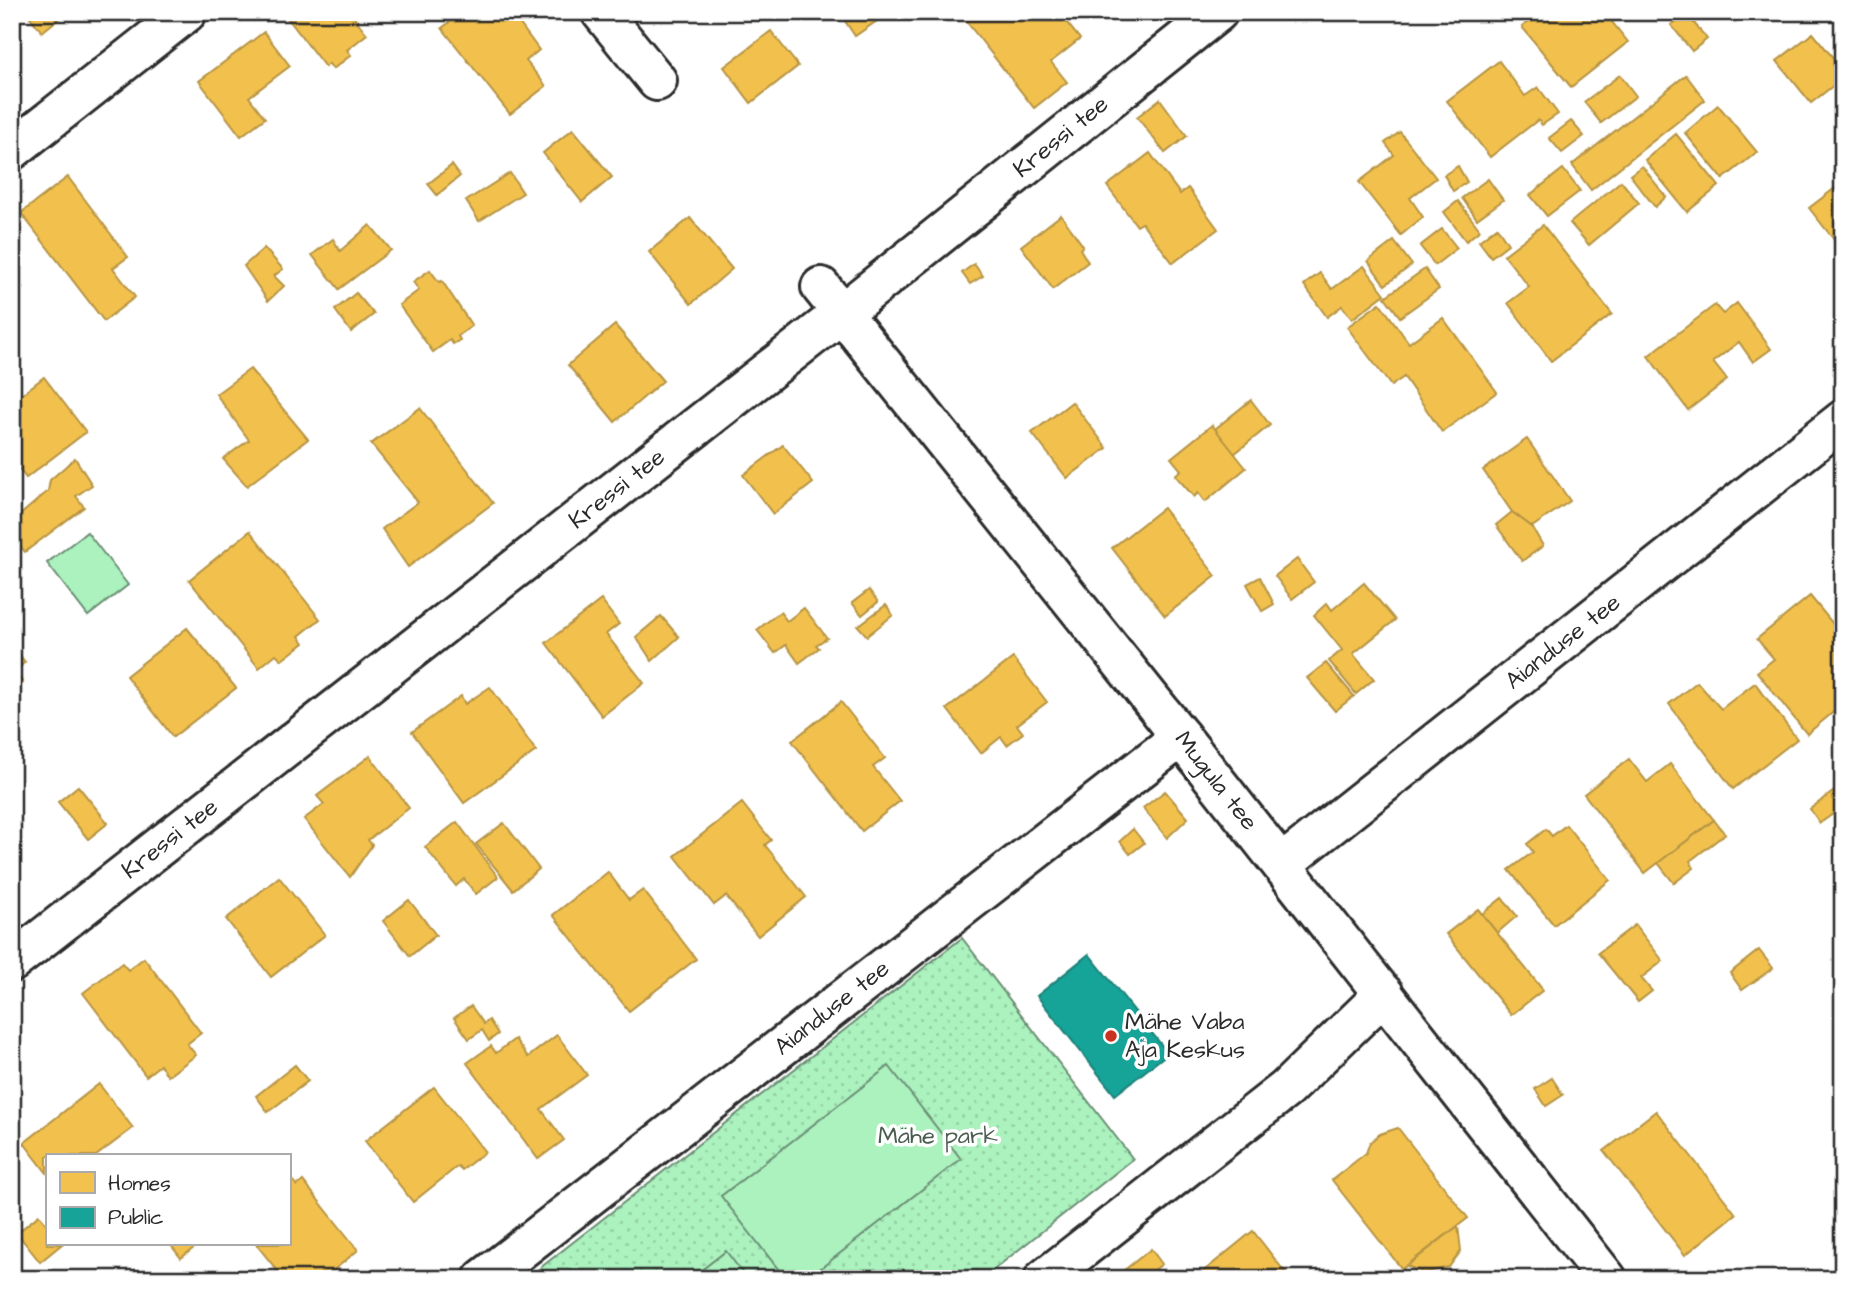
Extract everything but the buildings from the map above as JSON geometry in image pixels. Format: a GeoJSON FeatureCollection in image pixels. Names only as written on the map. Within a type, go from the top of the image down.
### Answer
{"type":"FeatureCollection","features":[{"type":"Feature","properties":{"kind":"street"},"geometry":{"type":"LineString","coordinates":[[12,150],[187,12]]}},
{"type":"Feature","properties":{"kind":"street"},"geometry":{"type":"LineString","coordinates":[[601,12],[657,81]]}},
{"type":"Feature","properties":{"kind":"street","name":"Kressi tee"},"geometry":{"type":"LineString","coordinates":[[12,962],[831,300],[1218,12]]}},
{"type":"Feature","properties":{"kind":"street","name":"Mugula tee"},"geometry":{"type":"LineString","coordinates":[[831,300],[1282,864],[1607,1279]]}},
{"type":"Feature","properties":{"kind":"street","name":"Aianduse tee"},"geometry":{"type":"LineString","coordinates":[[1282,864],[1843,420]]}},
{"type":"Feature","properties":{"kind":"street","name":"Aianduse tee"},"geometry":{"type":"LineString","coordinates":[[483,1279],[1181,737]]}},
{"type":"Feature","properties":{"kind":"street"},"geometry":{"type":"LineString","coordinates":[[1044,1279],[1286,1089],[1384,994]]}},
{"type":"Feature","properties":{"kind":"green space"},"geometry":{"type":"Polygon","coordinates":[[[87,532],[128,585],[88,616],[47,563],[87,532]]]}},
{"type":"Feature","properties":{"kind":"green space","name":"Mähe park"},"geometry":{"type":"Polygon","coordinates":[[[962,938],[1133,1159],[982,1279],[526,1279],[962,938]]]}},
{"type":"Feature","properties":{"kind":"green space"},"geometry":{"type":"Polygon","coordinates":[[[889,1066],[961,1159],[807,1279],[786,1279],[721,1196],[889,1066]]]}},
{"type":"Feature","properties":{"kind":"green space"},"geometry":{"type":"Polygon","coordinates":[[[726,1251],[747,1279],[690,1279],[726,1251]]]}},
{"type":"Feature","properties":{"kind":"place","name":"Mähe Vaba Aja Keskus"},"geometry":{"type":"Point","coordinates":[1111,1036]}}]}
